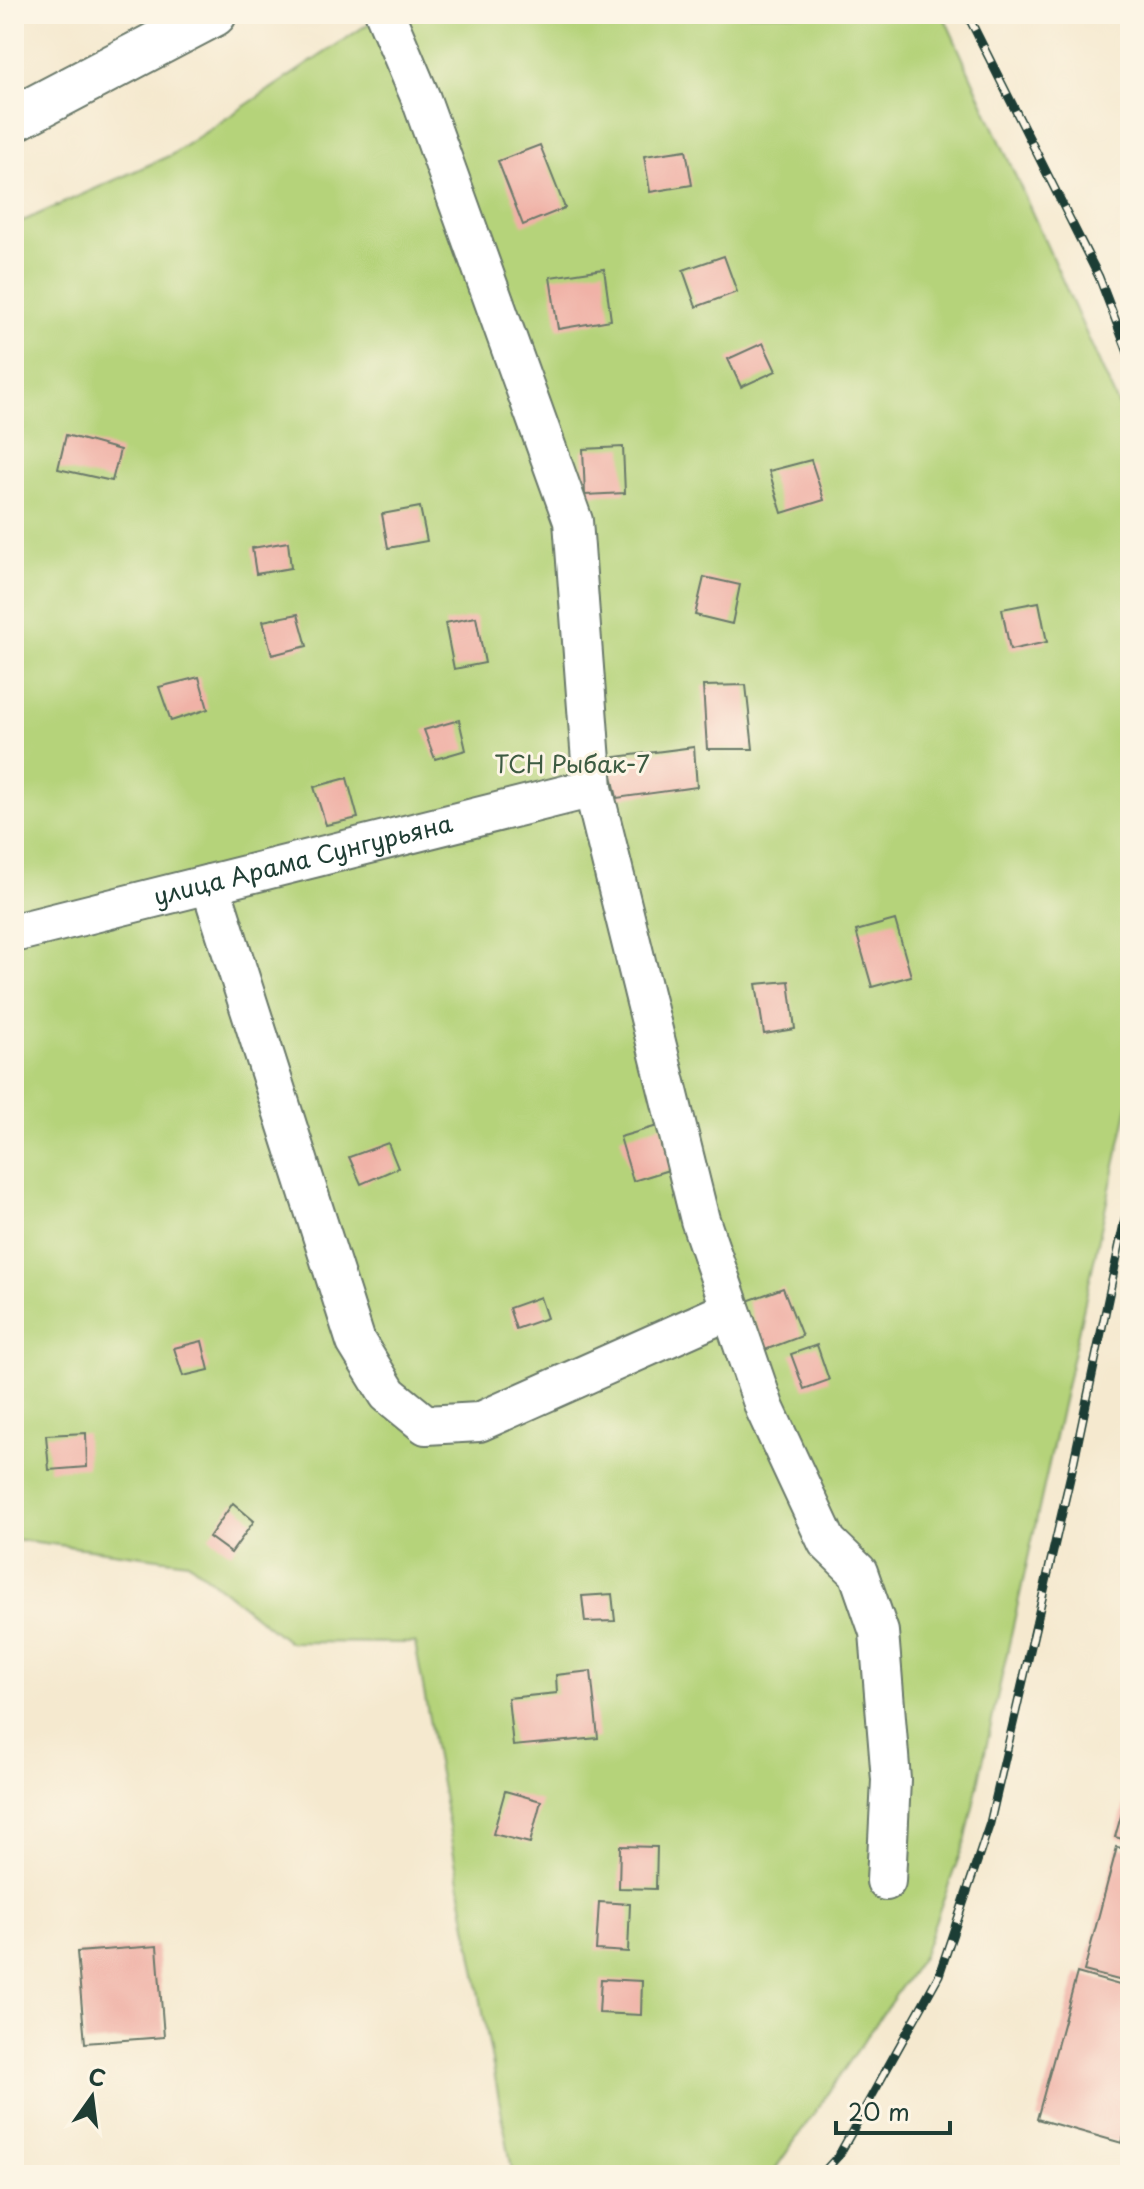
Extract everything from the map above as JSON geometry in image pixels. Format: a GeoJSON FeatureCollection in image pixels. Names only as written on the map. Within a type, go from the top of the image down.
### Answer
{"type":"FeatureCollection","features":[{"type":"Feature","properties":{"kind":"main road"},"geometry":{"type":"LineString","coordinates":[[14,119],[214,14]]}},
{"type":"Feature","properties":{"kind":"lane"},"geometry":{"type":"LineString","coordinates":[[385,14],[421,99],[573,521],[593,788],[700,1220],[765,1409],[827,1542],[858,1572],[879,1632],[891,1780],[886,1881]]}},
{"type":"Feature","properties":{"kind":"lane","name":"улица Арама Сунгурьяна"},"geometry":{"type":"LineString","coordinates":[[14,933],[593,788]]}},
{"type":"Feature","properties":{"kind":"lane"},"geometry":{"type":"LineString","coordinates":[[210,884],[356,1342],[388,1394],[426,1425],[479,1422],[730,1310]]}},
{"type":"Feature","properties":{"kind":"green space","name":"ТСН Рыбак-7"},"geometry":{"type":"Polygon","coordinates":[[[383,14],[943,14],[1130,431],[1130,1098],[966,1838],[922,1957],[771,2175],[513,2175],[415,1643],[288,1642],[188,1562],[14,1539],[14,225],[171,155],[383,14]]]}},
{"type":"Feature","properties":{"kind":"building"},"geometry":{"type":"Polygon","coordinates":[[[540,145],[565,208],[523,225],[498,161],[540,145]]]}},
{"type":"Feature","properties":{"kind":"building"},"geometry":{"type":"Polygon","coordinates":[[[686,150],[692,185],[650,192],[644,156],[686,150]]]}},
{"type":"Feature","properties":{"kind":"building"},"geometry":{"type":"Polygon","coordinates":[[[724,256],[737,292],[696,307],[683,270],[724,256]]]}},
{"type":"Feature","properties":{"kind":"building"},"geometry":{"type":"Polygon","coordinates":[[[604,269],[611,320],[558,329],[550,277],[604,269]]]}},
{"type":"Feature","properties":{"kind":"building"},"geometry":{"type":"Polygon","coordinates":[[[763,343],[776,371],[741,387],[728,359],[763,343]]]}},
{"type":"Feature","properties":{"kind":"building"},"geometry":{"type":"Polygon","coordinates":[[[66,435],[120,450],[112,481],[58,469],[66,435]]]}},
{"type":"Feature","properties":{"kind":"building"},"geometry":{"type":"Polygon","coordinates":[[[623,447],[625,493],[585,495],[583,449],[623,447]]]}},
{"type":"Feature","properties":{"kind":"building"},"geometry":{"type":"Polygon","coordinates":[[[811,460],[824,500],[782,513],[769,471],[811,460]]]}},
{"type":"Feature","properties":{"kind":"building"},"geometry":{"type":"Polygon","coordinates":[[[420,507],[427,541],[388,548],[382,514],[420,507]]]}},
{"type":"Feature","properties":{"kind":"building"},"geometry":{"type":"Polygon","coordinates":[[[288,542],[291,568],[256,574],[252,548],[288,542]]]}},
{"type":"Feature","properties":{"kind":"building"},"geometry":{"type":"Polygon","coordinates":[[[704,577],[740,585],[732,624],[695,615],[704,577]]]}},
{"type":"Feature","properties":{"kind":"building"},"geometry":{"type":"Polygon","coordinates":[[[1039,602],[1047,642],[1010,650],[1002,609],[1039,602]]]}},
{"type":"Feature","properties":{"kind":"building"},"geometry":{"type":"Polygon","coordinates":[[[298,614],[307,646],[272,655],[263,621],[298,614]]]}},
{"type":"Feature","properties":{"kind":"building"},"geometry":{"type":"Polygon","coordinates":[[[476,617],[485,663],[454,669],[445,623],[476,617]]]}},
{"type":"Feature","properties":{"kind":"building"},"geometry":{"type":"Polygon","coordinates":[[[199,677],[208,709],[171,721],[159,687],[199,677]]]}},
{"type":"Feature","properties":{"kind":"building"},"geometry":{"type":"Polygon","coordinates":[[[746,685],[753,749],[707,749],[703,686],[746,685]]]}},
{"type":"Feature","properties":{"kind":"building"},"geometry":{"type":"Polygon","coordinates":[[[459,720],[466,750],[435,759],[424,730],[459,720]]]}},
{"type":"Feature","properties":{"kind":"building"},"geometry":{"type":"Polygon","coordinates":[[[694,747],[697,787],[617,798],[608,758],[694,747]]]}},
{"type":"Feature","properties":{"kind":"building"},"geometry":{"type":"Polygon","coordinates":[[[347,778],[358,818],[326,825],[314,787],[347,778]]]}},
{"type":"Feature","properties":{"kind":"building"},"geometry":{"type":"Polygon","coordinates":[[[895,920],[911,976],[872,987],[856,931],[895,920]]]}},
{"type":"Feature","properties":{"kind":"building"},"geometry":{"type":"Polygon","coordinates":[[[789,981],[795,1029],[764,1034],[756,984],[789,981]]]}},
{"type":"Feature","properties":{"kind":"building"},"geometry":{"type":"Polygon","coordinates":[[[661,1125],[675,1168],[633,1181],[620,1137],[661,1125]]]}},
{"type":"Feature","properties":{"kind":"building"},"geometry":{"type":"Polygon","coordinates":[[[388,1143],[398,1168],[361,1184],[349,1157],[388,1143]]]}},
{"type":"Feature","properties":{"kind":"building"},"geometry":{"type":"Polygon","coordinates":[[[783,1288],[802,1336],[765,1350],[747,1301],[783,1288]]]}},
{"type":"Feature","properties":{"kind":"building"},"geometry":{"type":"Polygon","coordinates":[[[540,1297],[547,1318],[516,1329],[509,1308],[540,1297]]]}},
{"type":"Feature","properties":{"kind":"building"},"geometry":{"type":"Polygon","coordinates":[[[202,1341],[209,1370],[183,1376],[174,1348],[202,1341]]]}},
{"type":"Feature","properties":{"kind":"building"},"geometry":{"type":"Polygon","coordinates":[[[817,1345],[829,1380],[804,1389],[791,1354],[817,1345]]]}},
{"type":"Feature","properties":{"kind":"building"},"geometry":{"type":"Polygon","coordinates":[[[86,1433],[87,1467],[49,1470],[46,1435],[86,1433]]]}},
{"type":"Feature","properties":{"kind":"building"},"geometry":{"type":"Polygon","coordinates":[[[233,1503],[254,1521],[231,1553],[209,1537],[233,1503]]]}},
{"type":"Feature","properties":{"kind":"building"},"geometry":{"type":"Polygon","coordinates":[[[612,1594],[615,1621],[585,1622],[582,1596],[612,1594]]]}},
{"type":"Feature","properties":{"kind":"building"},"geometry":{"type":"Polygon","coordinates":[[[591,1671],[598,1738],[513,1746],[508,1698],[557,1693],[556,1675],[591,1671]]]}},
{"type":"Feature","properties":{"kind":"building"},"geometry":{"type":"Polygon","coordinates":[[[1130,1788],[1130,1841],[1115,1837],[1130,1788]]]}},
{"type":"Feature","properties":{"kind":"building"},"geometry":{"type":"Polygon","coordinates":[[[505,1791],[541,1801],[530,1843],[493,1834],[505,1791]]]}},
{"type":"Feature","properties":{"kind":"building"},"geometry":{"type":"Polygon","coordinates":[[[620,1846],[657,1847],[656,1889],[619,1888],[620,1846]]]}},
{"type":"Feature","properties":{"kind":"building"},"geometry":{"type":"Polygon","coordinates":[[[1117,1847],[1130,1850],[1130,1983],[1084,1971],[1117,1847]]]}},
{"type":"Feature","properties":{"kind":"building"},"geometry":{"type":"Polygon","coordinates":[[[599,1902],[630,1904],[628,1952],[596,1950],[599,1902]]]}},
{"type":"Feature","properties":{"kind":"building"},"geometry":{"type":"Polygon","coordinates":[[[157,1946],[164,2037],[85,2043],[77,1952],[157,1946]]]}},
{"type":"Feature","properties":{"kind":"building"},"geometry":{"type":"Polygon","coordinates":[[[1077,1973],[1130,1988],[1130,2115],[1122,2143],[1037,2119],[1077,1973]]]}},
{"type":"Feature","properties":{"kind":"building"},"geometry":{"type":"Polygon","coordinates":[[[601,1979],[642,1981],[641,2015],[599,2013],[601,1979]]]}},
{"type":"Feature","properties":{"kind":"railway"},"geometry":{"type":"LineString","coordinates":[[967,14],[1099,277],[1130,358]]}},
{"type":"Feature","properties":{"kind":"railway"},"geometry":{"type":"LineString","coordinates":[[821,2175],[839,2155],[939,1975],[990,1823],[1074,1461],[1130,1195]]}}]}
